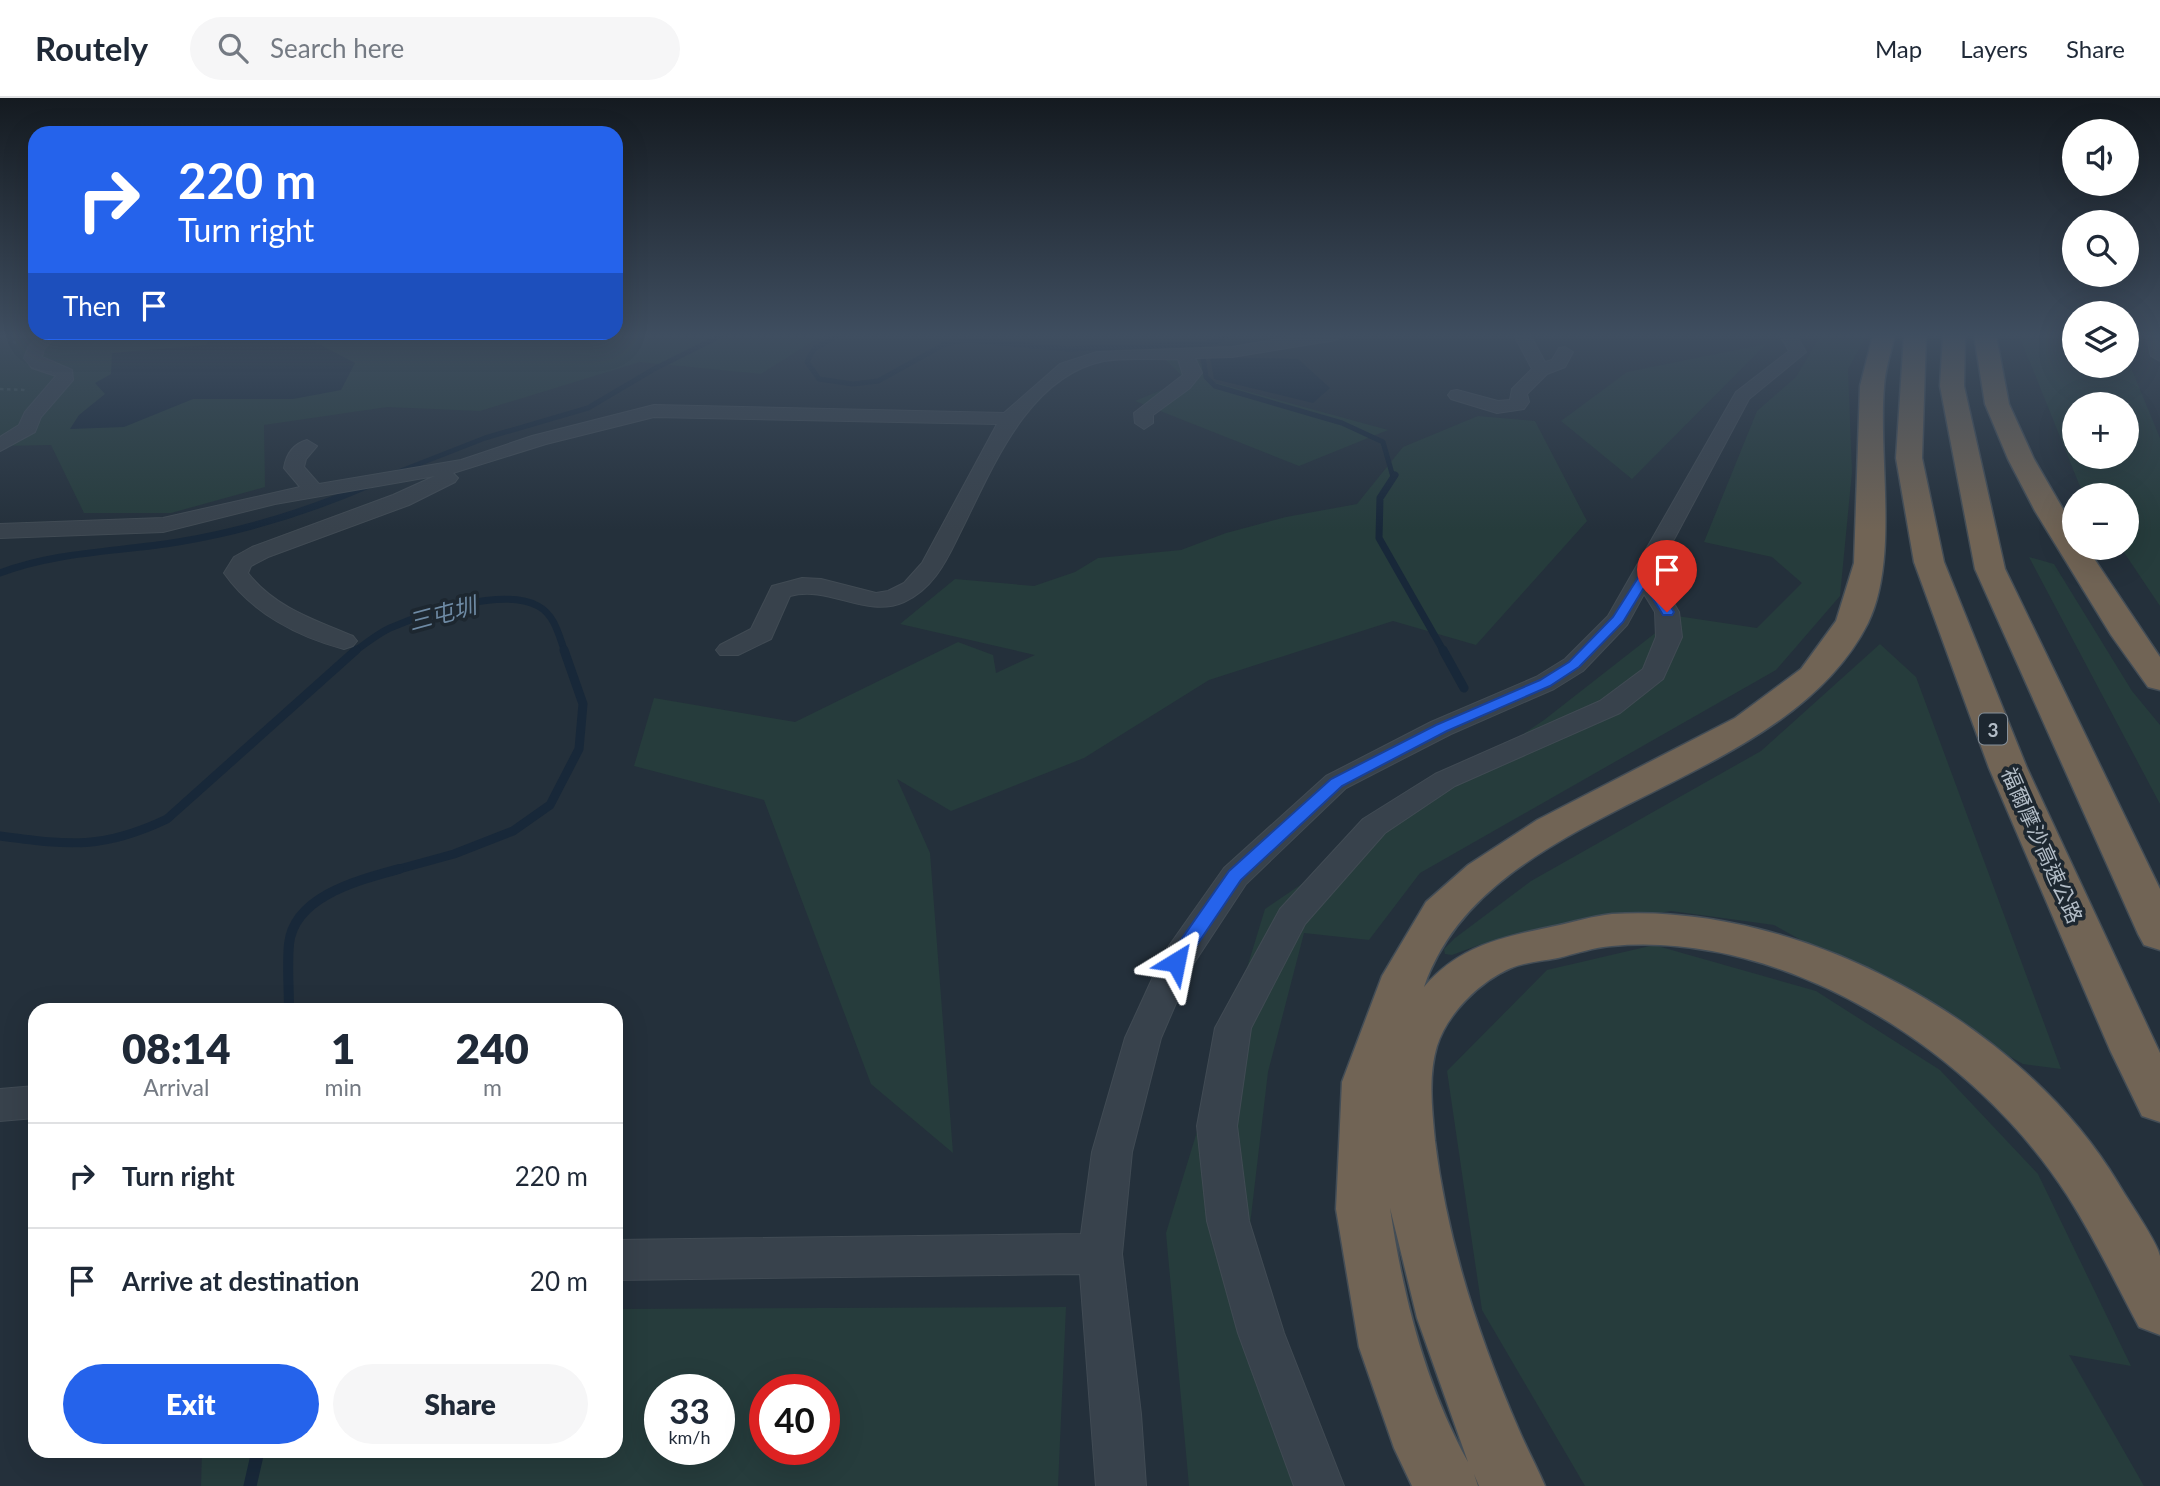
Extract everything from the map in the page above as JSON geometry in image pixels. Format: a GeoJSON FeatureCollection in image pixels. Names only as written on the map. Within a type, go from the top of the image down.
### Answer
{"type":"FeatureCollection","features":[{"type":"Feature","properties":{"kind":"highway"},"geometry":{"type":"LineString","coordinates":[[1446,1486],[1426,1448],[1390,1347],[1363,1209],[1367,1082],[1405,976],[1441,914],[1483,875],[1551,829],[1748,726],[1813,676],[1852,622],[1870,563],[1872,400]]}},
{"type":"Feature","properties":{"kind":"highway","name":"福爾摩沙高速公路"},"geometry":{"type":"LineString","coordinates":[[1912,400],[1909,458],[1929,562],[2008,768],[2128,1037],[2160,1101]]}},
{"type":"Feature","properties":{"kind":"highway"},"geometry":{"type":"LineString","coordinates":[[1954,400],[1990,569],[2160,934]]}},
{"type":"Feature","properties":{"kind":"highway"},"geometry":{"type":"LineString","coordinates":[[1996,400],[2021,459],[2091,579],[2160,680]]}},
{"type":"Feature","properties":{"kind":"highway"},"geometry":{"type":"LineString","coordinates":[[1513,1486],[1495,1450],[1446,1318],[1415,1199],[1406,1102],[1412,1048],[1424,1019],[1453,984],[1497,955],[1611,930],[1684,932],[1759,945],[1821,966],[1899,1007],[1975,1056],[2029,1107],[2086,1178],[2160,1308]]}},
{"type":"Feature","properties":{"kind":"street"},"geometry":{"type":"LineString","coordinates":[[0,445],[28,428],[32,416],[46,400]]}},
{"type":"Feature","properties":{"kind":"street"},"geometry":{"type":"LineString","coordinates":[[729,649],[762,634],[780,591],[794,584],[809,582],[856,598],[877,601],[899,596],[918,586],[932,566],[1009,419],[1030,400]]}},
{"type":"Feature","properties":{"kind":"street"},"geometry":{"type":"LineString","coordinates":[[1144,423],[1143,413],[1159,400]]}},
{"type":"Feature","properties":{"kind":"street"},"geometry":{"type":"LineString","coordinates":[[1476,400],[1510,408],[1517,405],[1520,400]]}},
{"type":"Feature","properties":{"kind":"street"},"geometry":{"type":"LineString","coordinates":[[1121,1486],[1117,1414],[1100,1254],[1112,1152],[1143,1038],[1176,962],[1235,876],[1336,782],[1441,728],[1545,683],[1574,664],[1618,620],[1740,400]]}},
{"type":"Feature","properties":{"kind":"street"},"geometry":{"type":"LineString","coordinates":[[0,531],[154,526],[314,491],[466,465],[539,440],[654,411],[1009,419]]}},
{"type":"Feature","properties":{"kind":"street"},"geometry":{"type":"LineString","coordinates":[[307,446],[296,457],[294,468],[314,491]]}},
{"type":"Feature","properties":{"kind":"street"},"geometry":{"type":"LineString","coordinates":[[344,641],[292,620],[255,597],[236,573],[242,562],[260,552],[401,500],[446,479],[466,465]]}},
{"type":"Feature","properties":{"kind":"street"},"geometry":{"type":"LineString","coordinates":[[1318,1486],[1261,1333],[1228,1221],[1217,1126],[1233,1028],[1292,917],[1374,826],[1445,780],[1610,707],[1654,673],[1669,637],[1667,612],[1645,575]]}},
{"type":"Feature","properties":{"kind":"street"},"geometry":{"type":"LineString","coordinates":[[0,1105],[28,1103]]}},
{"type":"Feature","properties":{"kind":"street"},"geometry":{"type":"LineString","coordinates":[[623,1260],[1100,1254]]}},
{"type":"Feature","properties":{"kind":"green space"},"geometry":{"type":"Polygon","coordinates":[[[0,400],[517,400],[480,411],[387,407],[264,425],[265,487],[171,513],[84,513],[51,445],[0,446],[0,400]]]}},
{"type":"Feature","properties":{"kind":"green space"},"geometry":{"type":"Polygon","coordinates":[[[1278,400],[1388,430],[1299,466],[1135,401],[1278,400]]]}},
{"type":"Feature","properties":{"kind":"green space"},"geometry":{"type":"Polygon","coordinates":[[[1590,400],[1711,400],[1632,479],[1561,421],[1590,400]]]}},
{"type":"Feature","properties":{"kind":"green space"},"geometry":{"type":"Polygon","coordinates":[[[1770,400],[1849,400],[1852,472],[1840,596],[1776,670],[1420,873],[1369,940],[1304,933],[1268,1072],[1244,1276],[1310,1486],[1189,1486],[1166,1233],[1265,909],[1544,720],[1677,616],[1757,628],[1802,583],[1772,557],[1704,542],[1757,411],[1770,400]]]}},
{"type":"Feature","properties":{"kind":"green space"},"geometry":{"type":"Polygon","coordinates":[[[2045,400],[2062,400],[2062,442],[2045,400]]]}},
{"type":"Feature","properties":{"kind":"green space"},"geometry":{"type":"Polygon","coordinates":[[[2139,400],[2144,400],[2160,438],[2160,606],[2129,560],[2139,560],[2139,483],[2079,483],[2073,469],[2139,469],[2139,400]]]}},
{"type":"Feature","properties":{"kind":"green space"},"geometry":{"type":"Polygon","coordinates":[[[1478,416],[1535,421],[1587,521],[1476,645],[1393,621],[1209,680],[1084,758],[951,811],[897,779],[930,853],[953,1153],[871,1084],[764,800],[634,766],[654,698],[795,722],[958,642],[993,655],[996,673],[1035,655],[900,624],[955,579],[1034,586],[1075,572],[1098,558],[1181,550],[1226,533],[1286,517],[1357,504],[1403,447],[1478,416]]]}},
{"type":"Feature","properties":{"kind":"green space"},"geometry":{"type":"Polygon","coordinates":[[[2029,557],[2054,564],[2132,691],[2160,725],[2160,804],[2029,557]]]}},
{"type":"Feature","properties":{"kind":"green space"},"geometry":{"type":"Polygon","coordinates":[[[1880,644],[1916,677],[2061,1069],[2023,1064],[1774,925],[1671,911],[1479,945],[1452,955],[1445,954],[1444,949],[1455,938],[1531,881],[1761,751],[1880,644]]]}},
{"type":"Feature","properties":{"kind":"green space"},"geometry":{"type":"Polygon","coordinates":[[[1654,945],[1816,991],[1940,1070],[2038,1174],[2131,1366],[2069,1355],[2144,1486],[1585,1486],[1482,1310],[1447,1071],[1547,970],[1654,945]]]}},
{"type":"Feature","properties":{"kind":"green space"},"geometry":{"type":"Polygon","coordinates":[[[1066,1307],[1058,1486],[201,1486],[202,1458],[623,1458],[623,1309],[1066,1307]]]}},
{"type":"Feature","properties":{"kind":"water"},"geometry":{"type":"Polygon","coordinates":[[[98,400],[191,400],[124,427],[70,429],[79,415],[98,400]]]}},
{"type":"Feature","properties":{"kind":"waterway","name":"三屯圳"},"geometry":{"type":"LineString","coordinates":[[393,474],[485,438],[588,408],[602,400]]}},
{"type":"Feature","properties":{"kind":"waterway"},"geometry":{"type":"LineString","coordinates":[[1262,400],[1342,423],[1383,442],[1393,477]]}},
{"type":"Feature","properties":{"kind":"waterway"},"geometry":{"type":"LineString","coordinates":[[1395,475],[1380,498],[1379,538],[1444,652]]}},
{"type":"Feature","properties":{"kind":"waterway","name":"三屯圳"},"geometry":{"type":"LineString","coordinates":[[0,573],[66,556],[178,542],[228,532],[324,503],[371,484]]}},
{"type":"Feature","properties":{"kind":"waterway","name":"三屯圳"},"geometry":{"type":"LineString","coordinates":[[354,652],[385,630],[405,622],[464,604],[505,599],[523,601],[544,610],[556,626],[565,652]]}},
{"type":"Feature","properties":{"kind":"waterway","name":"三屯圳"},"geometry":{"type":"LineString","coordinates":[[0,836],[46,842],[85,842],[123,836],[167,819],[356,650]]}},
{"type":"Feature","properties":{"kind":"waterway","name":"三屯圳"},"geometry":{"type":"LineString","coordinates":[[396,870],[454,854],[513,831],[550,805],[579,749],[583,704],[564,650]]}},
{"type":"Feature","properties":{"kind":"waterway"},"geometry":{"type":"LineString","coordinates":[[1443,650],[1464,688]]}},
{"type":"Feature","properties":{"kind":"waterway","name":"三屯圳"},"geometry":{"type":"LineString","coordinates":[[289,1003],[289,944],[294,927],[303,914],[315,902],[331,893],[396,870]]}},
{"type":"Feature","properties":{"kind":"waterway","name":"三屯圳"},"geometry":{"type":"LineString","coordinates":[[392,871],[396,870]]}},
{"type":"Feature","properties":{"kind":"waterway","name":"三屯圳"},"geometry":{"type":"LineString","coordinates":[[250,1486],[256,1458]]}},
{"type":"Feature","properties":{"kind":"route"},"geometry":{"type":"LineString","coordinates":[[1176,962],[1235,876],[1336,782],[1441,728],[1545,683],[1574,664],[1618,620],[1645,575],[1667,612]]}}]}
